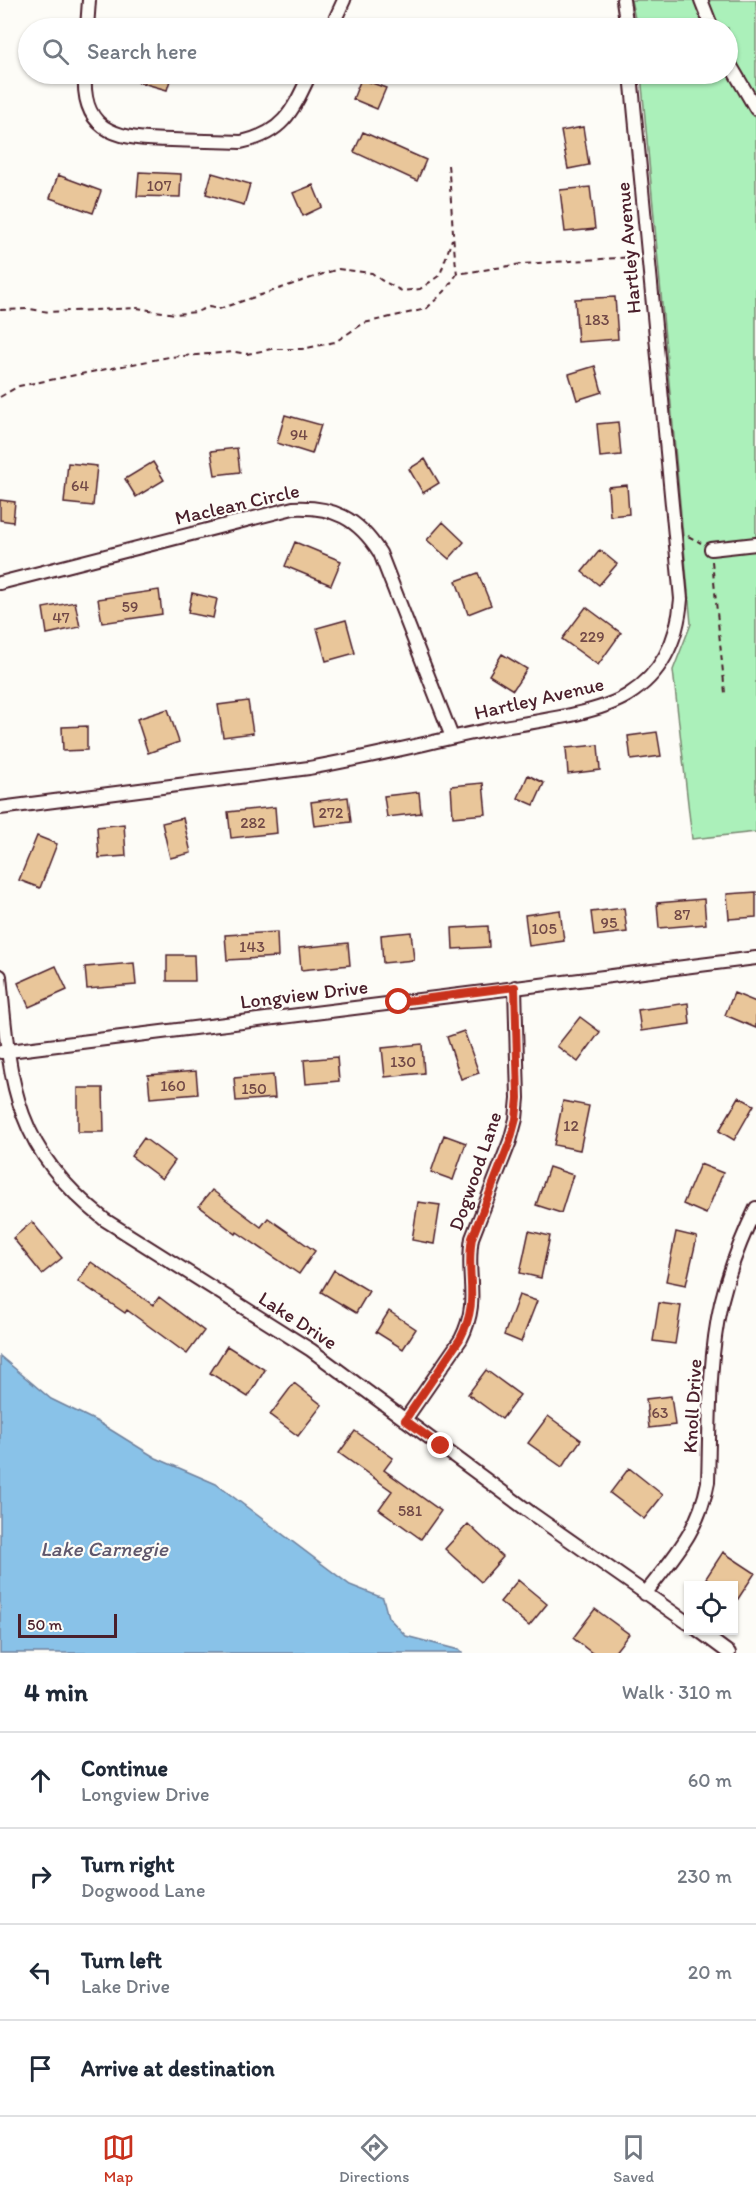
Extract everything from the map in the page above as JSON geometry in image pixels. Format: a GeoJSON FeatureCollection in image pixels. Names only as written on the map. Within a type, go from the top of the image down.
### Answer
{"type":"FeatureCollection","features":[{"type":"Feature","properties":{"kind":"street"},"geometry":{"type":"LineString","coordinates":[[87,18],[88,0]]}},
{"type":"Feature","properties":{"kind":"street"},"geometry":{"type":"LineString","coordinates":[[336,18],[344,0]]}},
{"type":"Feature","properties":{"kind":"street"},"geometry":{"type":"LineString","coordinates":[[623,0],[626,18]]}},
{"type":"Feature","properties":{"kind":"street"},"geometry":{"type":"LineString","coordinates":[[701,0],[708,18]]}},
{"type":"Feature","properties":{"kind":"street"},"geometry":{"type":"LineString","coordinates":[[738,78],[756,109]]}},
{"type":"Feature","properties":{"kind":"street"},"geometry":{"type":"LineString","coordinates":[[84,84],[87,102],[92,113],[112,132],[136,139],[241,142],[257,138],[281,124],[290,113],[305,84]]}},
{"type":"Feature","properties":{"kind":"street","name":"Hartley Avenue"},"geometry":{"type":"LineString","coordinates":[[0,808],[309,768],[596,709],[614,702],[642,684],[656,670],[674,640],[680,619],[681,599],[632,84]]}},
{"type":"Feature","properties":{"kind":"street","name":"Maclean Circle"},"geometry":{"type":"LineString","coordinates":[[0,583],[293,508],[312,507],[331,511],[359,526],[372,539],[380,553],[452,737]]}},
{"type":"Feature","properties":{"kind":"street"},"geometry":{"type":"LineString","coordinates":[[711,549],[756,544]]}},
{"type":"Feature","properties":{"kind":"street","name":"Longview Drive"},"geometry":{"type":"LineString","coordinates":[[4,1052],[756,958]]}},
{"type":"Feature","properties":{"kind":"street","name":"Lake Drive"},"geometry":{"type":"LineString","coordinates":[[0,976],[4,1052],[22,1114],[33,1140],[53,1170],[82,1203],[105,1220],[311,1350],[684,1620]]}},
{"type":"Feature","properties":{"kind":"street","name":"Dogwood Lane"},"geometry":{"type":"LineString","coordinates":[[405,1420],[468,1325],[473,1294],[469,1255],[472,1238],[510,1141],[516,1119],[518,1098],[515,987]]}},
{"type":"Feature","properties":{"kind":"street","name":"Knoll Drive"},"geometry":{"type":"LineString","coordinates":[[645,1594],[688,1538],[704,1502],[708,1482],[712,1371],[717,1326],[730,1270],[756,1208]]}},
{"type":"Feature","properties":{"kind":"street"},"geometry":{"type":"LineString","coordinates":[[705,1635],[729,1653]]}},
{"type":"Feature","properties":{"kind":"path"},"geometry":{"type":"LineString","coordinates":[[0,397],[19,387],[170,357],[235,352],[248,354],[271,349],[302,349],[335,342],[364,323],[426,309],[445,291],[457,273],[452,239],[452,196],[448,165]]}},
{"type":"Feature","properties":{"kind":"path"},"geometry":{"type":"LineString","coordinates":[[0,310],[30,309],[49,312],[137,308],[175,314],[196,312],[209,307],[219,309],[338,269],[372,273],[402,291],[420,289],[440,275],[452,239]]}},
{"type":"Feature","properties":{"kind":"path"},"geometry":{"type":"LineString","coordinates":[[457,273],[522,264],[634,257]]}},
{"type":"Feature","properties":{"kind":"path"},"geometry":{"type":"LineString","coordinates":[[687,536],[711,549],[725,693]]}},
{"type":"Feature","properties":{"kind":"green space"},"geometry":{"type":"Polygon","coordinates":[[[631,0],[756,0],[756,832],[692,839],[673,670],[691,624],[642,84],[738,84],[738,18],[635,18],[631,0]]]}},
{"type":"Feature","properties":{"kind":"water","name":"Lake Carnegie"},"geometry":{"type":"Polygon","coordinates":[[[0,1356],[51,1399],[98,1422],[156,1458],[216,1484],[350,1585],[383,1598],[388,1617],[406,1636],[459,1650],[462,1653],[0,1653],[0,1356]]]}},
{"type":"Feature","properties":{"kind":"building"},"geometry":{"type":"Polygon","coordinates":[[[146,84],[169,84],[167,90],[146,84]]]}},
{"type":"Feature","properties":{"kind":"building"},"geometry":{"type":"Polygon","coordinates":[[[359,84],[375,84],[386,88],[377,109],[353,99],[359,84]]]}},
{"type":"Feature","properties":{"kind":"building"},"geometry":{"type":"Polygon","coordinates":[[[583,127],[589,165],[568,169],[561,131],[583,127]]]}},
{"type":"Feature","properties":{"kind":"building"},"geometry":{"type":"Polygon","coordinates":[[[363,132],[426,160],[417,181],[354,152],[363,132]]]}},
{"type":"Feature","properties":{"kind":"building"},"geometry":{"type":"Polygon","coordinates":[[[139,172],[181,174],[180,197],[137,196],[139,172]]]}},
{"type":"Feature","properties":{"kind":"building"},"geometry":{"type":"Polygon","coordinates":[[[212,173],[250,184],[244,205],[206,194],[212,173]]]}},
{"type":"Feature","properties":{"kind":"building"},"geometry":{"type":"Polygon","coordinates":[[[58,175],[101,191],[93,213],[50,198],[58,175]]]}},
{"type":"Feature","properties":{"kind":"building"},"geometry":{"type":"Polygon","coordinates":[[[313,185],[322,207],[303,216],[293,193],[313,185]]]}},
{"type":"Feature","properties":{"kind":"building"},"geometry":{"type":"Polygon","coordinates":[[[590,187],[595,229],[565,232],[560,190],[590,187]]]}},
{"type":"Feature","properties":{"kind":"building"},"geometry":{"type":"Polygon","coordinates":[[[615,297],[618,339],[578,342],[575,299],[615,297]]]}},
{"type":"Feature","properties":{"kind":"building"},"geometry":{"type":"Polygon","coordinates":[[[595,366],[602,392],[577,400],[569,374],[595,366]]]}},
{"type":"Feature","properties":{"kind":"building"},"geometry":{"type":"Polygon","coordinates":[[[285,415],[321,425],[312,454],[277,443],[285,415]]]}},
{"type":"Feature","properties":{"kind":"building"},"geometry":{"type":"Polygon","coordinates":[[[618,422],[621,455],[600,457],[597,424],[618,422]]]}},
{"type":"Feature","properties":{"kind":"building"},"geometry":{"type":"Polygon","coordinates":[[[237,448],[240,472],[215,475],[211,451],[237,448]]]}},
{"type":"Feature","properties":{"kind":"building"},"geometry":{"type":"Polygon","coordinates":[[[425,459],[439,483],[423,493],[409,469],[425,459]]]}},
{"type":"Feature","properties":{"kind":"building"},"geometry":{"type":"Polygon","coordinates":[[[153,462],[164,480],[136,497],[125,479],[153,462]]]}},
{"type":"Feature","properties":{"kind":"building"},"geometry":{"type":"Polygon","coordinates":[[[68,463],[97,466],[93,506],[64,503],[68,463]]]}},
{"type":"Feature","properties":{"kind":"building"},"geometry":{"type":"Polygon","coordinates":[[[627,485],[629,514],[610,516],[608,487],[627,485]]]}},
{"type":"Feature","properties":{"kind":"building"},"geometry":{"type":"Polygon","coordinates":[[[0,500],[15,502],[13,522],[0,520],[0,500]]]}},
{"type":"Feature","properties":{"kind":"building"},"geometry":{"type":"Polygon","coordinates":[[[443,522],[464,542],[449,559],[427,540],[443,522]]]}},
{"type":"Feature","properties":{"kind":"building"},"geometry":{"type":"Polygon","coordinates":[[[295,542],[341,561],[331,585],[285,566],[295,542]]]}},
{"type":"Feature","properties":{"kind":"building"},"geometry":{"type":"Polygon","coordinates":[[[600,550],[617,564],[599,585],[582,572],[600,550]]]}},
{"type":"Feature","properties":{"kind":"building"},"geometry":{"type":"Polygon","coordinates":[[[478,573],[491,605],[468,614],[456,581],[478,573]]]}},
{"type":"Feature","properties":{"kind":"building"},"geometry":{"type":"Polygon","coordinates":[[[159,590],[162,614],[102,623],[98,599],[159,590]]]}},
{"type":"Feature","properties":{"kind":"building"},"geometry":{"type":"Polygon","coordinates":[[[192,593],[217,599],[213,618],[188,613],[192,593]]]}},
{"type":"Feature","properties":{"kind":"building"},"geometry":{"type":"Polygon","coordinates":[[[75,602],[80,627],[47,634],[43,608],[75,602]]]}},
{"type":"Feature","properties":{"kind":"building"},"geometry":{"type":"Polygon","coordinates":[[[586,607],[621,633],[598,665],[562,639],[586,607]]]}},
{"type":"Feature","properties":{"kind":"building"},"geometry":{"type":"Polygon","coordinates":[[[346,620],[355,653],[326,661],[317,628],[346,620]]]}},
{"type":"Feature","properties":{"kind":"building"},"geometry":{"type":"Polygon","coordinates":[[[502,654],[527,669],[513,690],[489,675],[502,654]]]}},
{"type":"Feature","properties":{"kind":"building"},"geometry":{"type":"Polygon","coordinates":[[[248,701],[253,733],[223,737],[218,705],[248,701]]]}},
{"type":"Feature","properties":{"kind":"building"},"geometry":{"type":"Polygon","coordinates":[[[168,709],[179,742],[148,753],[137,719],[168,709]]]}},
{"type":"Feature","properties":{"kind":"building"},"geometry":{"type":"Polygon","coordinates":[[[87,726],[87,750],[63,751],[62,727],[87,726]]]}},
{"type":"Feature","properties":{"kind":"building"},"geometry":{"type":"Polygon","coordinates":[[[657,732],[661,756],[631,760],[628,736],[657,732]]]}},
{"type":"Feature","properties":{"kind":"building"},"geometry":{"type":"Polygon","coordinates":[[[598,745],[600,770],[568,774],[566,748],[598,745]]]}},
{"type":"Feature","properties":{"kind":"building"},"geometry":{"type":"Polygon","coordinates":[[[528,775],[544,783],[534,805],[518,798],[528,775]]]}},
{"type":"Feature","properties":{"kind":"building"},"geometry":{"type":"Polygon","coordinates":[[[483,783],[486,814],[453,817],[451,786],[483,783]]]}},
{"type":"Feature","properties":{"kind":"building"},"geometry":{"type":"Polygon","coordinates":[[[419,792],[421,813],[387,817],[384,796],[419,792]]]}},
{"type":"Feature","properties":{"kind":"building"},"geometry":{"type":"Polygon","coordinates":[[[348,797],[351,822],[314,826],[311,802],[348,797]]]}},
{"type":"Feature","properties":{"kind":"building"},"geometry":{"type":"Polygon","coordinates":[[[275,807],[277,833],[231,838],[228,812],[275,807]]]}},
{"type":"Feature","properties":{"kind":"building"},"geometry":{"type":"Polygon","coordinates":[[[183,818],[191,853],[170,858],[162,823],[183,818]]]}},
{"type":"Feature","properties":{"kind":"building"},"geometry":{"type":"Polygon","coordinates":[[[124,824],[126,856],[99,858],[97,827],[124,824]]]}},
{"type":"Feature","properties":{"kind":"building"},"geometry":{"type":"Polygon","coordinates":[[[37,836],[57,844],[40,888],[19,880],[37,836]]]}},
{"type":"Feature","properties":{"kind":"building"},"geometry":{"type":"Polygon","coordinates":[[[756,892],[756,917],[729,919],[727,894],[756,892]]]}},
{"type":"Feature","properties":{"kind":"building"},"geometry":{"type":"Polygon","coordinates":[[[704,899],[706,924],[659,928],[657,903],[704,899]]]}},
{"type":"Feature","properties":{"kind":"building"},"geometry":{"type":"Polygon","coordinates":[[[624,908],[627,932],[594,936],[591,912],[624,908]]]}},
{"type":"Feature","properties":{"kind":"building"},"geometry":{"type":"Polygon","coordinates":[[[560,910],[564,941],[529,946],[525,915],[560,910]]]}},
{"type":"Feature","properties":{"kind":"building"},"geometry":{"type":"Polygon","coordinates":[[[488,926],[489,947],[453,949],[452,928],[488,926]]]}},
{"type":"Feature","properties":{"kind":"building"},"geometry":{"type":"Polygon","coordinates":[[[277,932],[278,957],[227,960],[225,935],[277,932]]]}},
{"type":"Feature","properties":{"kind":"building"},"geometry":{"type":"Polygon","coordinates":[[[411,932],[414,960],[383,963],[381,935],[411,932]]]}},
{"type":"Feature","properties":{"kind":"building"},"geometry":{"type":"Polygon","coordinates":[[[348,943],[350,965],[301,970],[299,948],[348,943]]]}},
{"type":"Feature","properties":{"kind":"building"},"geometry":{"type":"Polygon","coordinates":[[[167,955],[194,955],[195,981],[167,981],[167,955]]]}},
{"type":"Feature","properties":{"kind":"building"},"geometry":{"type":"Polygon","coordinates":[[[134,963],[136,985],[87,989],[85,967],[134,963]]]}},
{"type":"Feature","properties":{"kind":"building"},"geometry":{"type":"Polygon","coordinates":[[[56,966],[67,990],[29,1007],[18,983],[56,966]]]}},
{"type":"Feature","properties":{"kind":"building"},"geometry":{"type":"Polygon","coordinates":[[[734,993],[756,1002],[756,1028],[725,1015],[734,993]]]}},
{"type":"Feature","properties":{"kind":"building"},"geometry":{"type":"Polygon","coordinates":[[[688,1003],[690,1024],[641,1031],[638,1010],[688,1003]]]}},
{"type":"Feature","properties":{"kind":"building"},"geometry":{"type":"Polygon","coordinates":[[[580,1017],[600,1032],[578,1062],[557,1046],[580,1017]]]}},
{"type":"Feature","properties":{"kind":"building"},"geometry":{"type":"Polygon","coordinates":[[[464,1031],[479,1073],[461,1079],[447,1037],[464,1031]]]}},
{"type":"Feature","properties":{"kind":"building"},"geometry":{"type":"Polygon","coordinates":[[[422,1044],[424,1073],[385,1077],[382,1048],[422,1044]]]}},
{"type":"Feature","properties":{"kind":"building"},"geometry":{"type":"Polygon","coordinates":[[[337,1057],[339,1081],[306,1084],[304,1060],[337,1057]]]}},
{"type":"Feature","properties":{"kind":"building"},"geometry":{"type":"Polygon","coordinates":[[[196,1071],[198,1094],[150,1098],[148,1075],[196,1071]]]}},
{"type":"Feature","properties":{"kind":"building"},"geometry":{"type":"Polygon","coordinates":[[[273,1075],[275,1098],[236,1101],[234,1078],[273,1075]]]}},
{"type":"Feature","properties":{"kind":"building"},"geometry":{"type":"Polygon","coordinates":[[[78,1088],[103,1088],[104,1132],[78,1132],[78,1088]]]}},
{"type":"Feature","properties":{"kind":"building"},"geometry":{"type":"Polygon","coordinates":[[[739,1097],[754,1105],[734,1140],[719,1131],[739,1097]]]}},
{"type":"Feature","properties":{"kind":"building"},"geometry":{"type":"Polygon","coordinates":[[[563,1101],[589,1106],[580,1150],[554,1145],[563,1101]]]}},
{"type":"Feature","properties":{"kind":"building"},"geometry":{"type":"Polygon","coordinates":[[[444,1135],[466,1143],[453,1180],[431,1172],[444,1135]]]}},
{"type":"Feature","properties":{"kind":"building"},"geometry":{"type":"Polygon","coordinates":[[[144,1138],[175,1161],[162,1179],[131,1156],[144,1138]]]}},
{"type":"Feature","properties":{"kind":"building"},"geometry":{"type":"Polygon","coordinates":[[[700,1164],[723,1173],[706,1214],[683,1204],[700,1164]]]}},
{"type":"Feature","properties":{"kind":"building"},"geometry":{"type":"Polygon","coordinates":[[[549,1167],[573,1175],[561,1213],[536,1205],[549,1167]]]}},
{"type":"Feature","properties":{"kind":"building"},"geometry":{"type":"Polygon","coordinates":[[[212,1190],[261,1227],[268,1218],[315,1251],[299,1274],[237,1232],[236,1234],[199,1206],[212,1190]]]}},
{"type":"Feature","properties":{"kind":"building"},"geometry":{"type":"Polygon","coordinates":[[[418,1202],[440,1205],[434,1244],[412,1240],[418,1202]]]}},
{"type":"Feature","properties":{"kind":"building"},"geometry":{"type":"Polygon","coordinates":[[[32,1222],[62,1258],[42,1274],[13,1238],[32,1222]]]}},
{"type":"Feature","properties":{"kind":"building"},"geometry":{"type":"Polygon","coordinates":[[[529,1231],[550,1236],[541,1278],[520,1273],[529,1231]]]}},
{"type":"Feature","properties":{"kind":"building"},"geometry":{"type":"Polygon","coordinates":[[[676,1232],[697,1237],[686,1285],[666,1281],[676,1232]]]}},
{"type":"Feature","properties":{"kind":"building"},"geometry":{"type":"Polygon","coordinates":[[[91,1262],[153,1305],[159,1297],[204,1331],[187,1354],[127,1310],[125,1313],[78,1281],[91,1262]]]}},
{"type":"Feature","properties":{"kind":"building"},"geometry":{"type":"Polygon","coordinates":[[[334,1270],[369,1291],[356,1313],[321,1292],[334,1270]]]}},
{"type":"Feature","properties":{"kind":"building"},"geometry":{"type":"Polygon","coordinates":[[[519,1295],[537,1301],[521,1342],[504,1335],[519,1295]]]}},
{"type":"Feature","properties":{"kind":"building"},"geometry":{"type":"Polygon","coordinates":[[[659,1303],[681,1306],[675,1344],[653,1341],[659,1303]]]}},
{"type":"Feature","properties":{"kind":"building"},"geometry":{"type":"Polygon","coordinates":[[[389,1311],[416,1329],[403,1349],[376,1332],[389,1311]]]}},
{"type":"Feature","properties":{"kind":"building"},"geometry":{"type":"Polygon","coordinates":[[[227,1346],[265,1370],[248,1397],[210,1373],[227,1346]]]}},
{"type":"Feature","properties":{"kind":"building"},"geometry":{"type":"Polygon","coordinates":[[[486,1370],[520,1395],[502,1419],[468,1394],[486,1370]]]}},
{"type":"Feature","properties":{"kind":"building"},"geometry":{"type":"Polygon","coordinates":[[[294,1383],[322,1405],[298,1436],[270,1415],[294,1383]]]}},
{"type":"Feature","properties":{"kind":"building"},"geometry":{"type":"Polygon","coordinates":[[[671,1396],[675,1425],[649,1428],[646,1399],[671,1396]]]}},
{"type":"Feature","properties":{"kind":"building"},"geometry":{"type":"Polygon","coordinates":[[[548,1416],[581,1440],[562,1467],[528,1443],[548,1416]]]}},
{"type":"Feature","properties":{"kind":"building"},"geometry":{"type":"Polygon","coordinates":[[[355,1431],[393,1458],[384,1470],[441,1511],[421,1539],[379,1509],[392,1491],[339,1453],[355,1431]]]}},
{"type":"Feature","properties":{"kind":"building"},"geometry":{"type":"Polygon","coordinates":[[[629,1468],[663,1495],[644,1519],[610,1493],[629,1468]]]}},
{"type":"Feature","properties":{"kind":"building"},"geometry":{"type":"Polygon","coordinates":[[[468,1524],[503,1557],[481,1582],[445,1549],[468,1524]]]}},
{"type":"Feature","properties":{"kind":"building"},"geometry":{"type":"Polygon","coordinates":[[[723,1552],[755,1573],[738,1599],[738,1581],[710,1581],[706,1578],[723,1552]]]}},
{"type":"Feature","properties":{"kind":"building"},"geometry":{"type":"Polygon","coordinates":[[[518,1580],[547,1604],[529,1626],[500,1602],[518,1580]]]}},
{"type":"Feature","properties":{"kind":"building"},"geometry":{"type":"Polygon","coordinates":[[[595,1609],[629,1634],[614,1653],[592,1653],[573,1638],[595,1609]]]}},
{"type":"Feature","properties":{"kind":"route"},"geometry":{"type":"LineString","coordinates":[[399,1002],[515,987],[518,1098],[516,1119],[510,1141],[472,1238],[469,1255],[473,1294],[468,1325],[405,1420],[441,1446]]}}]}
